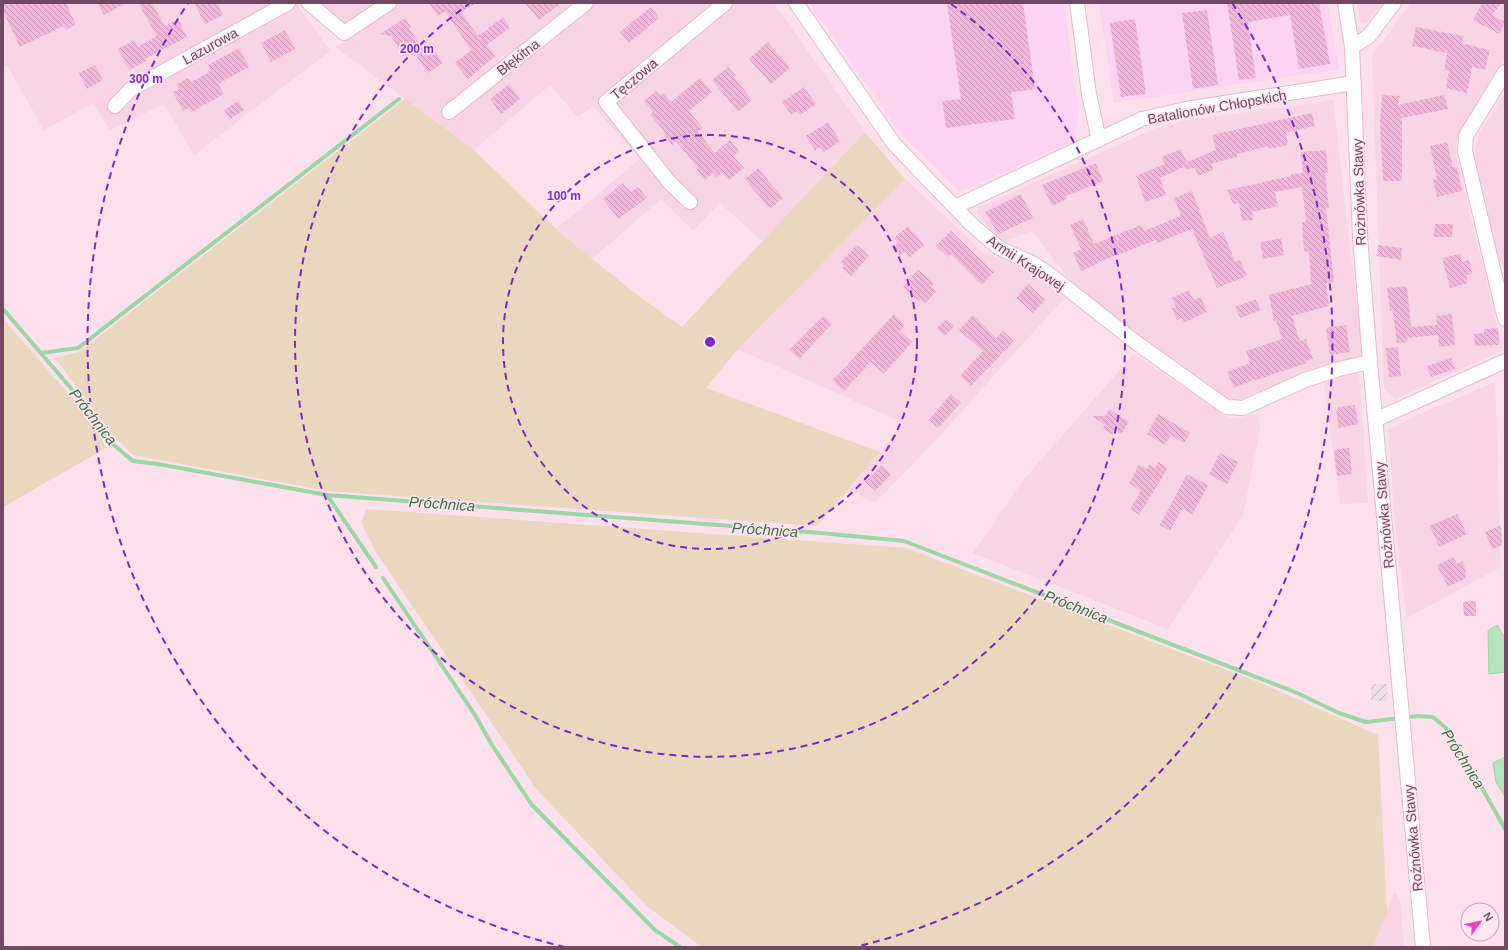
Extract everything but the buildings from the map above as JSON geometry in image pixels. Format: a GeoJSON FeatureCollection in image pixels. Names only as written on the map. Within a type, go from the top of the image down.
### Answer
{"type":"FeatureCollection","features":[{"type":"Feature","properties":{"kind":"street","name":"Lazurowa"},"geometry":{"type":"LineString","coordinates":[[115,106],[130,90],[288,3]]}},
{"type":"Feature","properties":{"kind":"street"},"geometry":{"type":"LineString","coordinates":[[309,3],[344,33],[389,3]]}},
{"type":"Feature","properties":{"kind":"street","name":"Błękitna"},"geometry":{"type":"LineString","coordinates":[[449,112],[586,3]]}},
{"type":"Feature","properties":{"kind":"street","name":"Tęczowa"},"geometry":{"type":"LineString","coordinates":[[690,202],[670,183],[606,102],[725,3]]}},
{"type":"Feature","properties":{"kind":"street","name":"Armii Krajowej"},"geometry":{"type":"LineString","coordinates":[[796,3],[894,144],[971,224],[999,248],[1034,264],[1049,274],[1134,341],[1227,407],[1244,408],[1306,380],[1339,369],[1370,362]]}},
{"type":"Feature","properties":{"kind":"street"},"geometry":{"type":"LineString","coordinates":[[1077,3],[1089,94],[1099,140]]}},
{"type":"Feature","properties":{"kind":"street","name":"Rożnówka Stawy"},"geometry":{"type":"LineString","coordinates":[[1345,3],[1352,47],[1360,236],[1370,362],[1423,947]]}},
{"type":"Feature","properties":{"kind":"street"},"geometry":{"type":"LineString","coordinates":[[1352,47],[1369,36],[1394,3]]}},
{"type":"Feature","properties":{"kind":"street"},"geometry":{"type":"LineString","coordinates":[[1505,72],[1466,136],[1465,147],[1466,160],[1505,319]]}},
{"type":"Feature","properties":{"kind":"street","name":"Batalionów Chłopskich"},"geometry":{"type":"LineString","coordinates":[[955,207],[1142,119],[1163,114],[1354,83]]}},
{"type":"Feature","properties":{"kind":"street"},"geometry":{"type":"LineString","coordinates":[[1375,420],[1505,362]]}},
{"type":"Feature","properties":{"kind":"shaded area"},"geometry":{"type":"Polygon","coordinates":[[[3,3],[296,3],[330,51],[194,155],[164,104],[110,130],[93,103],[44,130],[7,65],[3,67],[3,3]]]}},
{"type":"Feature","properties":{"kind":"shaded area"},"geometry":{"type":"Polygon","coordinates":[[[320,3],[774,3],[865,132],[765,244],[720,203],[693,231],[661,199],[592,259],[556,229],[640,159],[593,106],[578,117],[550,85],[474,150],[335,47],[357,34],[320,3]]]}},
{"type":"Feature","properties":{"kind":"shaded area"},"geometry":{"type":"Polygon","coordinates":[[[809,3],[1064,3],[1079,117],[1073,141],[960,192],[901,134],[809,3]]]}},
{"type":"Feature","properties":{"kind":"shaded area"},"geometry":{"type":"Polygon","coordinates":[[[1099,3],[1328,3],[1339,69],[1114,103],[1099,3]]]}},
{"type":"Feature","properties":{"kind":"shaded area"},"geometry":{"type":"Polygon","coordinates":[[[1357,3],[1383,3],[1366,24],[1360,22],[1357,3]]]}},
{"type":"Feature","properties":{"kind":"shaded area"},"geometry":{"type":"Polygon","coordinates":[[[1411,3],[1505,3],[1505,58],[1456,139],[1456,155],[1503,350],[1395,399],[1384,388],[1372,56],[1411,3]]]}},
{"type":"Feature","properties":{"kind":"shaded area"},"geometry":{"type":"Polygon","coordinates":[[[1505,93],[1505,275],[1502,261],[1499,261],[1475,157],[1476,143],[1480,132],[1505,93]]]}},
{"type":"Feature","properties":{"kind":"shaded area"},"geometry":{"type":"Polygon","coordinates":[[[405,99],[474,150],[556,229],[592,259],[636,294],[682,327],[865,132],[905,179],[738,349],[706,388],[880,452],[817,526],[327,491],[133,455],[113,435],[55,358],[79,352],[405,99]]]}},
{"type":"Feature","properties":{"kind":"shaded area"},"geometry":{"type":"Polygon","coordinates":[[[1333,100],[1363,358],[1320,366],[1237,401],[1230,400],[1124,324],[1071,281],[1032,231],[1002,242],[976,213],[979,207],[1156,128],[1183,121],[1333,100]]]}},
{"type":"Feature","properties":{"kind":"shaded area"},"geometry":{"type":"Polygon","coordinates":[[[905,179],[984,253],[1020,265],[1064,298],[935,441],[875,503],[849,490],[904,423],[738,349],[905,179]]]}},
{"type":"Feature","properties":{"kind":"shaded area"},"geometry":{"type":"Polygon","coordinates":[[[3,319],[96,425],[106,448],[3,507],[3,319]]]}},
{"type":"Feature","properties":{"kind":"shaded area"},"geometry":{"type":"Polygon","coordinates":[[[1134,354],[1230,419],[1258,414],[1260,429],[1243,515],[1168,629],[973,553],[1025,478],[1134,354]]]}},
{"type":"Feature","properties":{"kind":"shaded area"},"geometry":{"type":"Polygon","coordinates":[[[1359,372],[1368,503],[1340,504],[1324,383],[1359,372]]]}},
{"type":"Feature","properties":{"kind":"shaded area"},"geometry":{"type":"Polygon","coordinates":[[[1495,382],[1501,567],[1407,618],[1395,525],[1388,430],[1413,417],[1495,382]]]}},
{"type":"Feature","properties":{"kind":"shaded area"},"geometry":{"type":"Polygon","coordinates":[[[367,509],[906,548],[1258,682],[1378,735],[1387,912],[1373,947],[702,947],[648,907],[537,790],[376,552],[361,522],[367,509]]]}},
{"type":"Feature","properties":{"kind":"shaded area"},"geometry":{"type":"Polygon","coordinates":[[[1497,625],[1505,638],[1505,672],[1489,674],[1488,631],[1497,625]]]}},
{"type":"Feature","properties":{"kind":"shaded area"},"geometry":{"type":"Polygon","coordinates":[[[1371,684],[1387,684],[1387,701],[1371,701],[1371,684]]]}},
{"type":"Feature","properties":{"kind":"shaded area"},"geometry":{"type":"Polygon","coordinates":[[[1505,757],[1505,797],[1496,782],[1493,763],[1505,757]]]}},
{"type":"Feature","properties":{"kind":"shaded area"},"geometry":{"type":"Polygon","coordinates":[[[1394,892],[1400,899],[1404,947],[1373,947],[1394,892]]]}},
{"type":"Feature","properties":{"kind":"waterway"},"geometry":{"type":"LineString","coordinates":[[41,353],[78,348],[399,99]]}},
{"type":"Feature","properties":{"kind":"waterway","name":"Próchnica"},"geometry":{"type":"LineString","coordinates":[[3,309],[99,421],[109,441],[133,461],[158,464],[327,495],[821,533],[904,541],[1295,692],[1339,713],[1366,722],[1418,716],[1433,717],[1446,728],[1470,773],[1481,786],[1505,829]]}},
{"type":"Feature","properties":{"kind":"waterway"},"geometry":{"type":"LineString","coordinates":[[327,495],[376,567]]}},
{"type":"Feature","properties":{"kind":"waterway"},"geometry":{"type":"LineString","coordinates":[[383,578],[475,715],[492,745],[532,805],[655,930],[680,947]]}}]}
